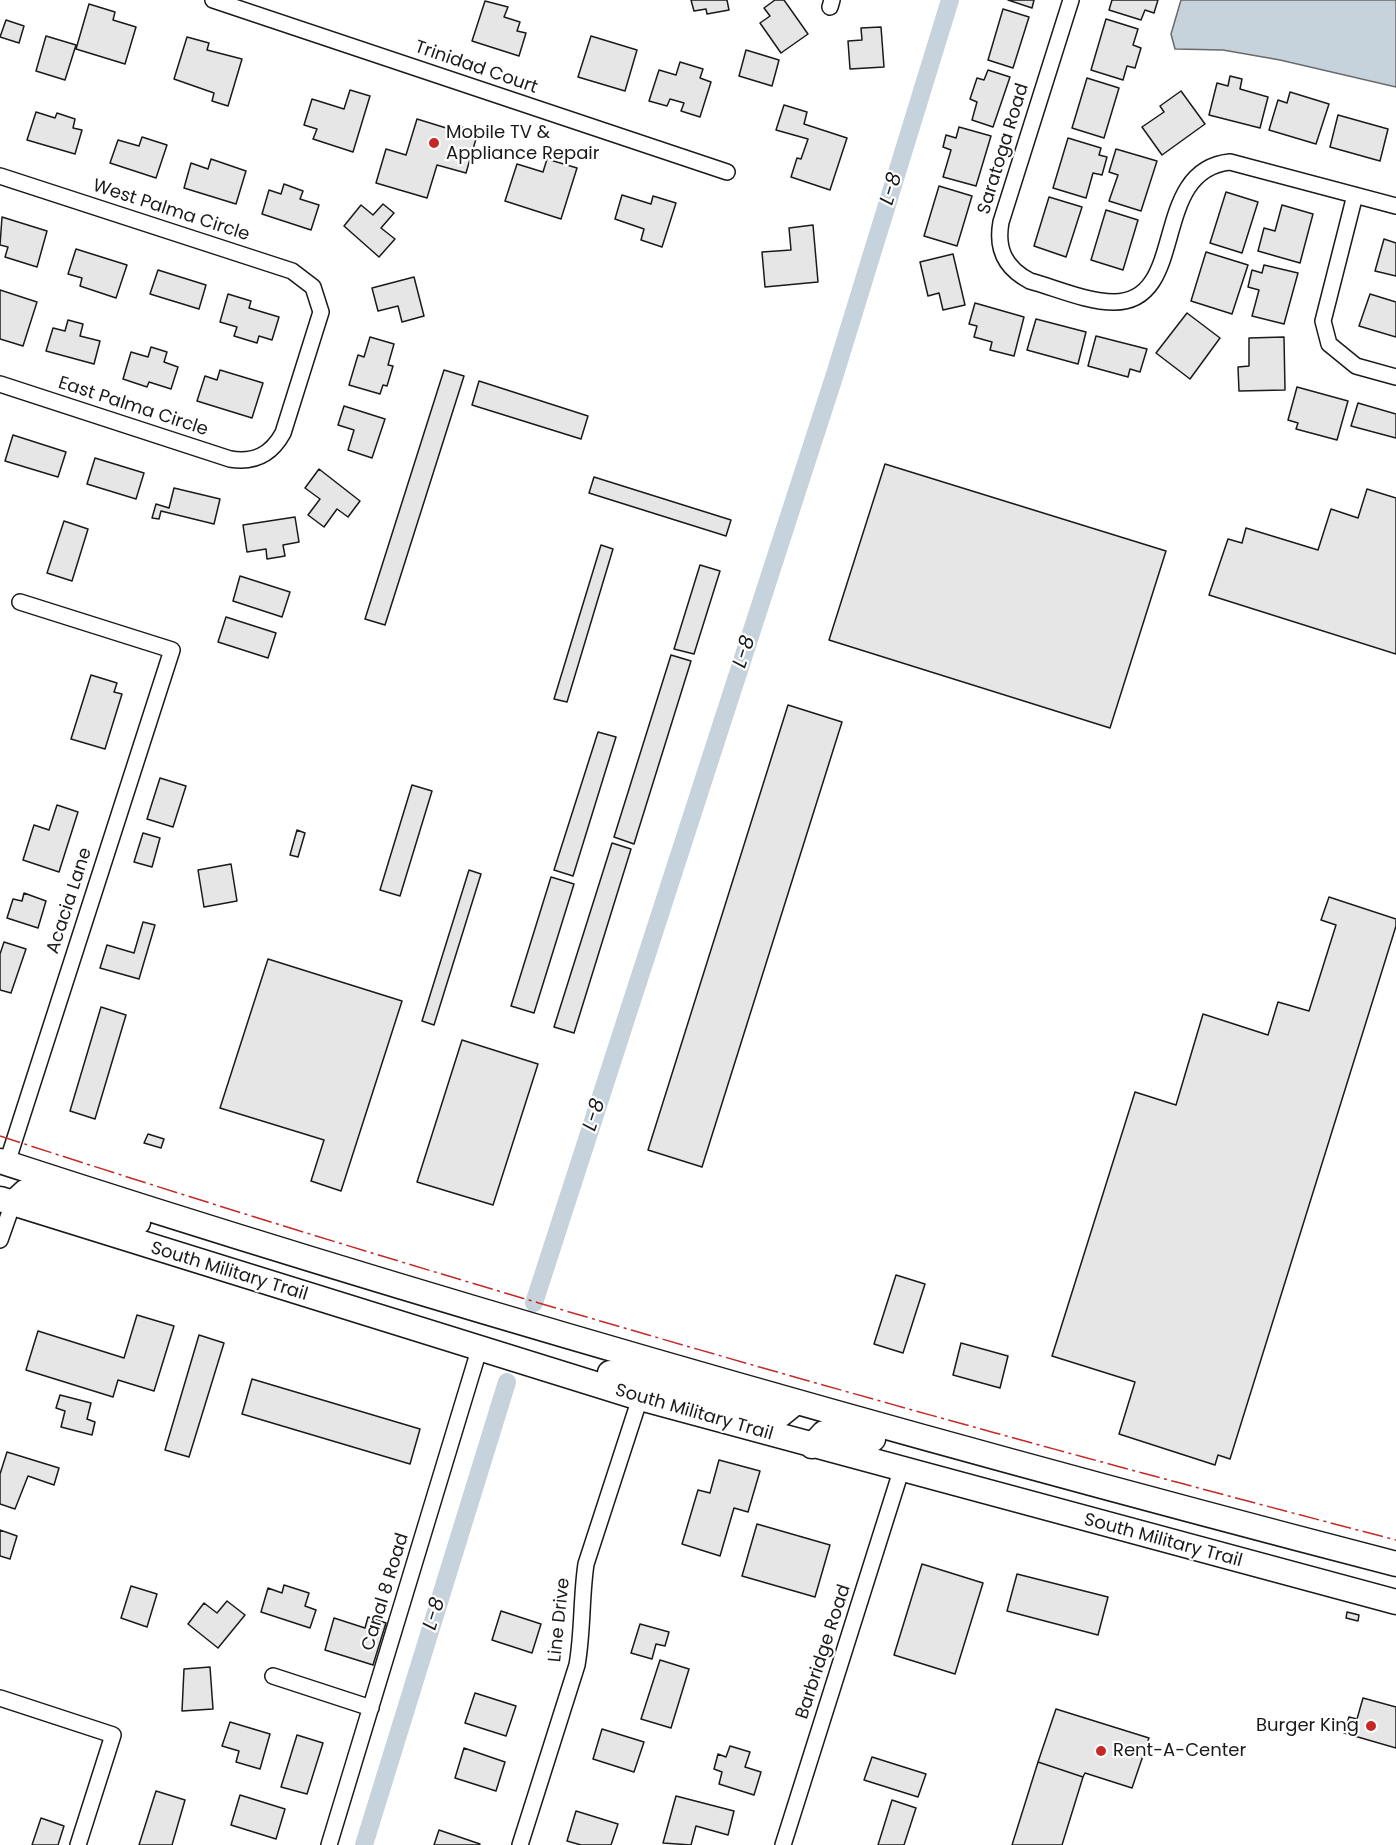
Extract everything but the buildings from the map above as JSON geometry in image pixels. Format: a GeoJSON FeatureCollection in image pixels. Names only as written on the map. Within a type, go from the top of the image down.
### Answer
{"type":"FeatureCollection","features":[{"type":"Feature","properties":{"kind":"main road","name":"South Military Trail"},"geometry":{"type":"LineString","coordinates":[[2,1164],[483,1312],[796,1402],[1396,1564]]}},
{"type":"Feature","properties":{"kind":"main road"},"geometry":{"type":"LineString","coordinates":[[6,1201],[25,1192],[39,1192],[156,1227],[212,1240],[252,1241]]}},
{"type":"Feature","properties":{"kind":"main road","name":"South Military Trail"},"geometry":{"type":"LineString","coordinates":[[6,1201],[479,1350],[640,1398],[902,1471],[1396,1602]]}},
{"type":"Feature","properties":{"kind":"main road"},"geometry":{"type":"LineString","coordinates":[[573,1378],[603,1371],[765,1414],[780,1415],[796,1402]]}},
{"type":"Feature","properties":{"kind":"main road"},"geometry":{"type":"LineString","coordinates":[[812,1446],[824,1433],[844,1431],[1019,1479],[1065,1475]]}},
{"type":"Feature","properties":{"kind":"street","name":"Trinidad Court"},"geometry":{"type":"LineString","coordinates":[[213,0],[727,172]]}},
{"type":"Feature","properties":{"kind":"street","name":"Saratoga Road"},"geometry":{"type":"LineString","coordinates":[[1071,0],[998,234],[1003,257],[1019,275],[1030,281],[1102,300],[1114,302],[1137,296],[1155,279],[1188,183],[1201,171],[1218,164],[1230,162],[1396,206]]}},
{"type":"Feature","properties":{"kind":"street","name":"West Palma Circle"},"geometry":{"type":"LineString","coordinates":[[0,176],[292,271],[308,282],[319,299],[321,312],[318,325],[284,433],[277,444],[256,459]]}},
{"type":"Feature","properties":{"kind":"street"},"geometry":{"type":"LineString","coordinates":[[1355,195],[1323,321],[1329,344],[1356,366],[1396,377]]}},
{"type":"Feature","properties":{"kind":"street","name":"East Palma Circle"},"geometry":{"type":"LineString","coordinates":[[0,384],[230,459],[256,459]]}},
{"type":"Feature","properties":{"kind":"street","name":"Acacia Lane"},"geometry":{"type":"LineString","coordinates":[[2,1164],[172,650],[20,602]]}},
{"type":"Feature","properties":{"kind":"street"},"geometry":{"type":"LineString","coordinates":[[0,1240],[6,1201]]}},
{"type":"Feature","properties":{"kind":"street","name":"Canal 8 Road"},"geometry":{"type":"LineString","coordinates":[[329,1845],[479,1350]]}},
{"type":"Feature","properties":{"kind":"street","name":"Line Drive"},"geometry":{"type":"LineString","coordinates":[[520,1845],[577,1665],[582,1640],[582,1589],[586,1564],[640,1398]]}},
{"type":"Feature","properties":{"kind":"street","name":"Barbridge Road"},"geometry":{"type":"LineString","coordinates":[[783,1845],[902,1471]]}},
{"type":"Feature","properties":{"kind":"street"},"geometry":{"type":"LineString","coordinates":[[273,1676],[371,1708]]}},
{"type":"Feature","properties":{"kind":"street"},"geometry":{"type":"LineString","coordinates":[[0,1698],[113,1735],[78,1845]]}},
{"type":"Feature","properties":{"kind":"shaded area"},"geometry":{"type":"Polygon","coordinates":[[[1181,0],[1396,0],[1396,87],[1280,60],[1223,50],[1175,49],[1171,34],[1181,0]]]}},
{"type":"Feature","properties":{"kind":"waterway","name":"L-8"},"geometry":{"type":"LineString","coordinates":[[534,1303],[835,374],[950,0]]}},
{"type":"Feature","properties":{"kind":"waterway","name":"L-8"},"geometry":{"type":"LineString","coordinates":[[364,1845],[507,1382]]}},
{"type":"Feature","properties":{"kind":"power"},"geometry":{"type":"LineString","coordinates":[[0,1136],[347,1245],[695,1349],[1045,1447],[1396,1540]]}},
{"type":"Feature","properties":{"kind":"place","name":"Mobile TV & Appliance Repair"},"geometry":{"type":"Point","coordinates":[434,143]}},
{"type":"Feature","properties":{"kind":"place","name":"Burger King"},"geometry":{"type":"Point","coordinates":[1371,1726]}},
{"type":"Feature","properties":{"kind":"place","name":"Rent-A-Center"},"geometry":{"type":"Point","coordinates":[1101,1751]}}]}
